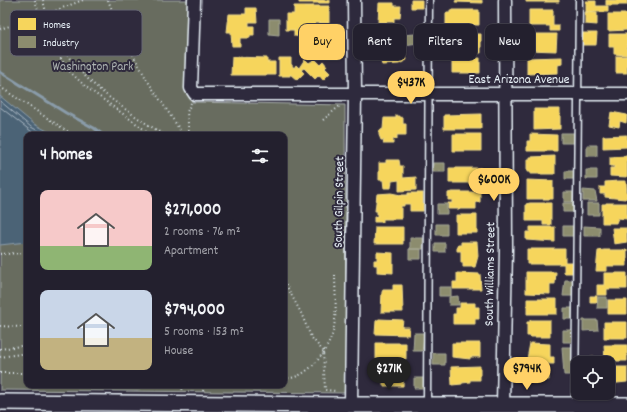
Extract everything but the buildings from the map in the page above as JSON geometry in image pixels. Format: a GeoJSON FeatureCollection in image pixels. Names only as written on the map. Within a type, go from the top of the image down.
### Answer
{"type":"FeatureCollection","features":[{"type":"Feature","properties":{"kind":"street"},"geometry":{"type":"LineString","coordinates":[[194,0],[191,88],[195,94]]}},
{"type":"Feature","properties":{"kind":"street","name":"South Gilpin Street"},"geometry":{"type":"LineString","coordinates":[[351,409],[356,94],[354,0]]}},
{"type":"Feature","properties":{"kind":"street","name":"South Williams Street"},"geometry":{"type":"LineString","coordinates":[[503,405],[506,248],[505,0]]}},
{"type":"Feature","properties":{"kind":"street","name":"East Arizona Avenue"},"geometry":{"type":"LineString","coordinates":[[195,94],[627,94]]}},
{"type":"Feature","properties":{"kind":"street"},"geometry":{"type":"LineString","coordinates":[[0,402],[38,407],[351,409],[427,405],[503,405],[537,408],[575,405],[627,404]]}},
{"type":"Feature","properties":{"kind":"lane"},"geometry":{"type":"LineString","coordinates":[[427,405],[429,0]]}},
{"type":"Feature","properties":{"kind":"lane"},"geometry":{"type":"LineString","coordinates":[[575,405],[579,0]]}},
{"type":"Feature","properties":{"kind":"path"},"geometry":{"type":"LineString","coordinates":[[35,0],[38,10]]}},
{"type":"Feature","properties":{"kind":"path"},"geometry":{"type":"LineString","coordinates":[[43,0],[46,10]]}},
{"type":"Feature","properties":{"kind":"path"},"geometry":{"type":"LineString","coordinates":[[57,10],[83,0]]}},
{"type":"Feature","properties":{"kind":"path"},"geometry":{"type":"LineString","coordinates":[[108,0],[112,10]]}},
{"type":"Feature","properties":{"kind":"path"},"geometry":{"type":"LineString","coordinates":[[0,29],[10,26]]}},
{"type":"Feature","properties":{"kind":"path"},"geometry":{"type":"LineString","coordinates":[[59,56],[67,69],[86,87],[148,132]]}},
{"type":"Feature","properties":{"kind":"path"},"geometry":{"type":"LineString","coordinates":[[68,56],[90,83],[160,132]]}},
{"type":"Feature","properties":{"kind":"path"},"geometry":{"type":"LineString","coordinates":[[134,56],[180,130]]}},
{"type":"Feature","properties":{"kind":"path"},"geometry":{"type":"LineString","coordinates":[[0,86],[68,132]]}},
{"type":"Feature","properties":{"kind":"path"},"geometry":{"type":"LineString","coordinates":[[189,132],[187,112],[195,94]]}},
{"type":"Feature","properties":{"kind":"path"},"geometry":{"type":"LineString","coordinates":[[323,120],[356,94]]}},
{"type":"Feature","properties":{"kind":"path"},"geometry":{"type":"LineString","coordinates":[[0,254],[24,253]]}},
{"type":"Feature","properties":{"kind":"path"},"geometry":{"type":"LineString","coordinates":[[287,378],[295,377],[310,369],[323,351],[334,328],[335,272]]}},
{"type":"Feature","properties":{"kind":"path"},"geometry":{"type":"LineString","coordinates":[[287,287],[301,313],[310,337],[323,351],[325,390],[337,391]]}},
{"type":"Feature","properties":{"kind":"path"},"geometry":{"type":"LineString","coordinates":[[0,326],[21,327]]}},
{"type":"Feature","properties":{"kind":"path"},"geometry":{"type":"LineString","coordinates":[[0,349],[24,345]]}},
{"type":"Feature","properties":{"kind":"path"},"geometry":{"type":"LineString","coordinates":[[0,357],[24,353]]}},
{"type":"Feature","properties":{"kind":"path"},"geometry":{"type":"LineString","coordinates":[[0,373],[24,373]]}},
{"type":"Feature","properties":{"kind":"green space","name":"Washington Park"},"geometry":{"type":"Polygon","coordinates":[[[0,0],[192,0],[192,102],[345,105],[346,393],[0,390],[0,0]]]}},
{"type":"Feature","properties":{"kind":"water"},"geometry":{"type":"Polygon","coordinates":[[[0,96],[34,124],[49,132],[24,132],[24,242],[0,245],[0,96]]]}},
{"type":"Feature","properties":{"kind":"waterway"},"geometry":{"type":"LineString","coordinates":[[0,72],[99,132]]}}]}
